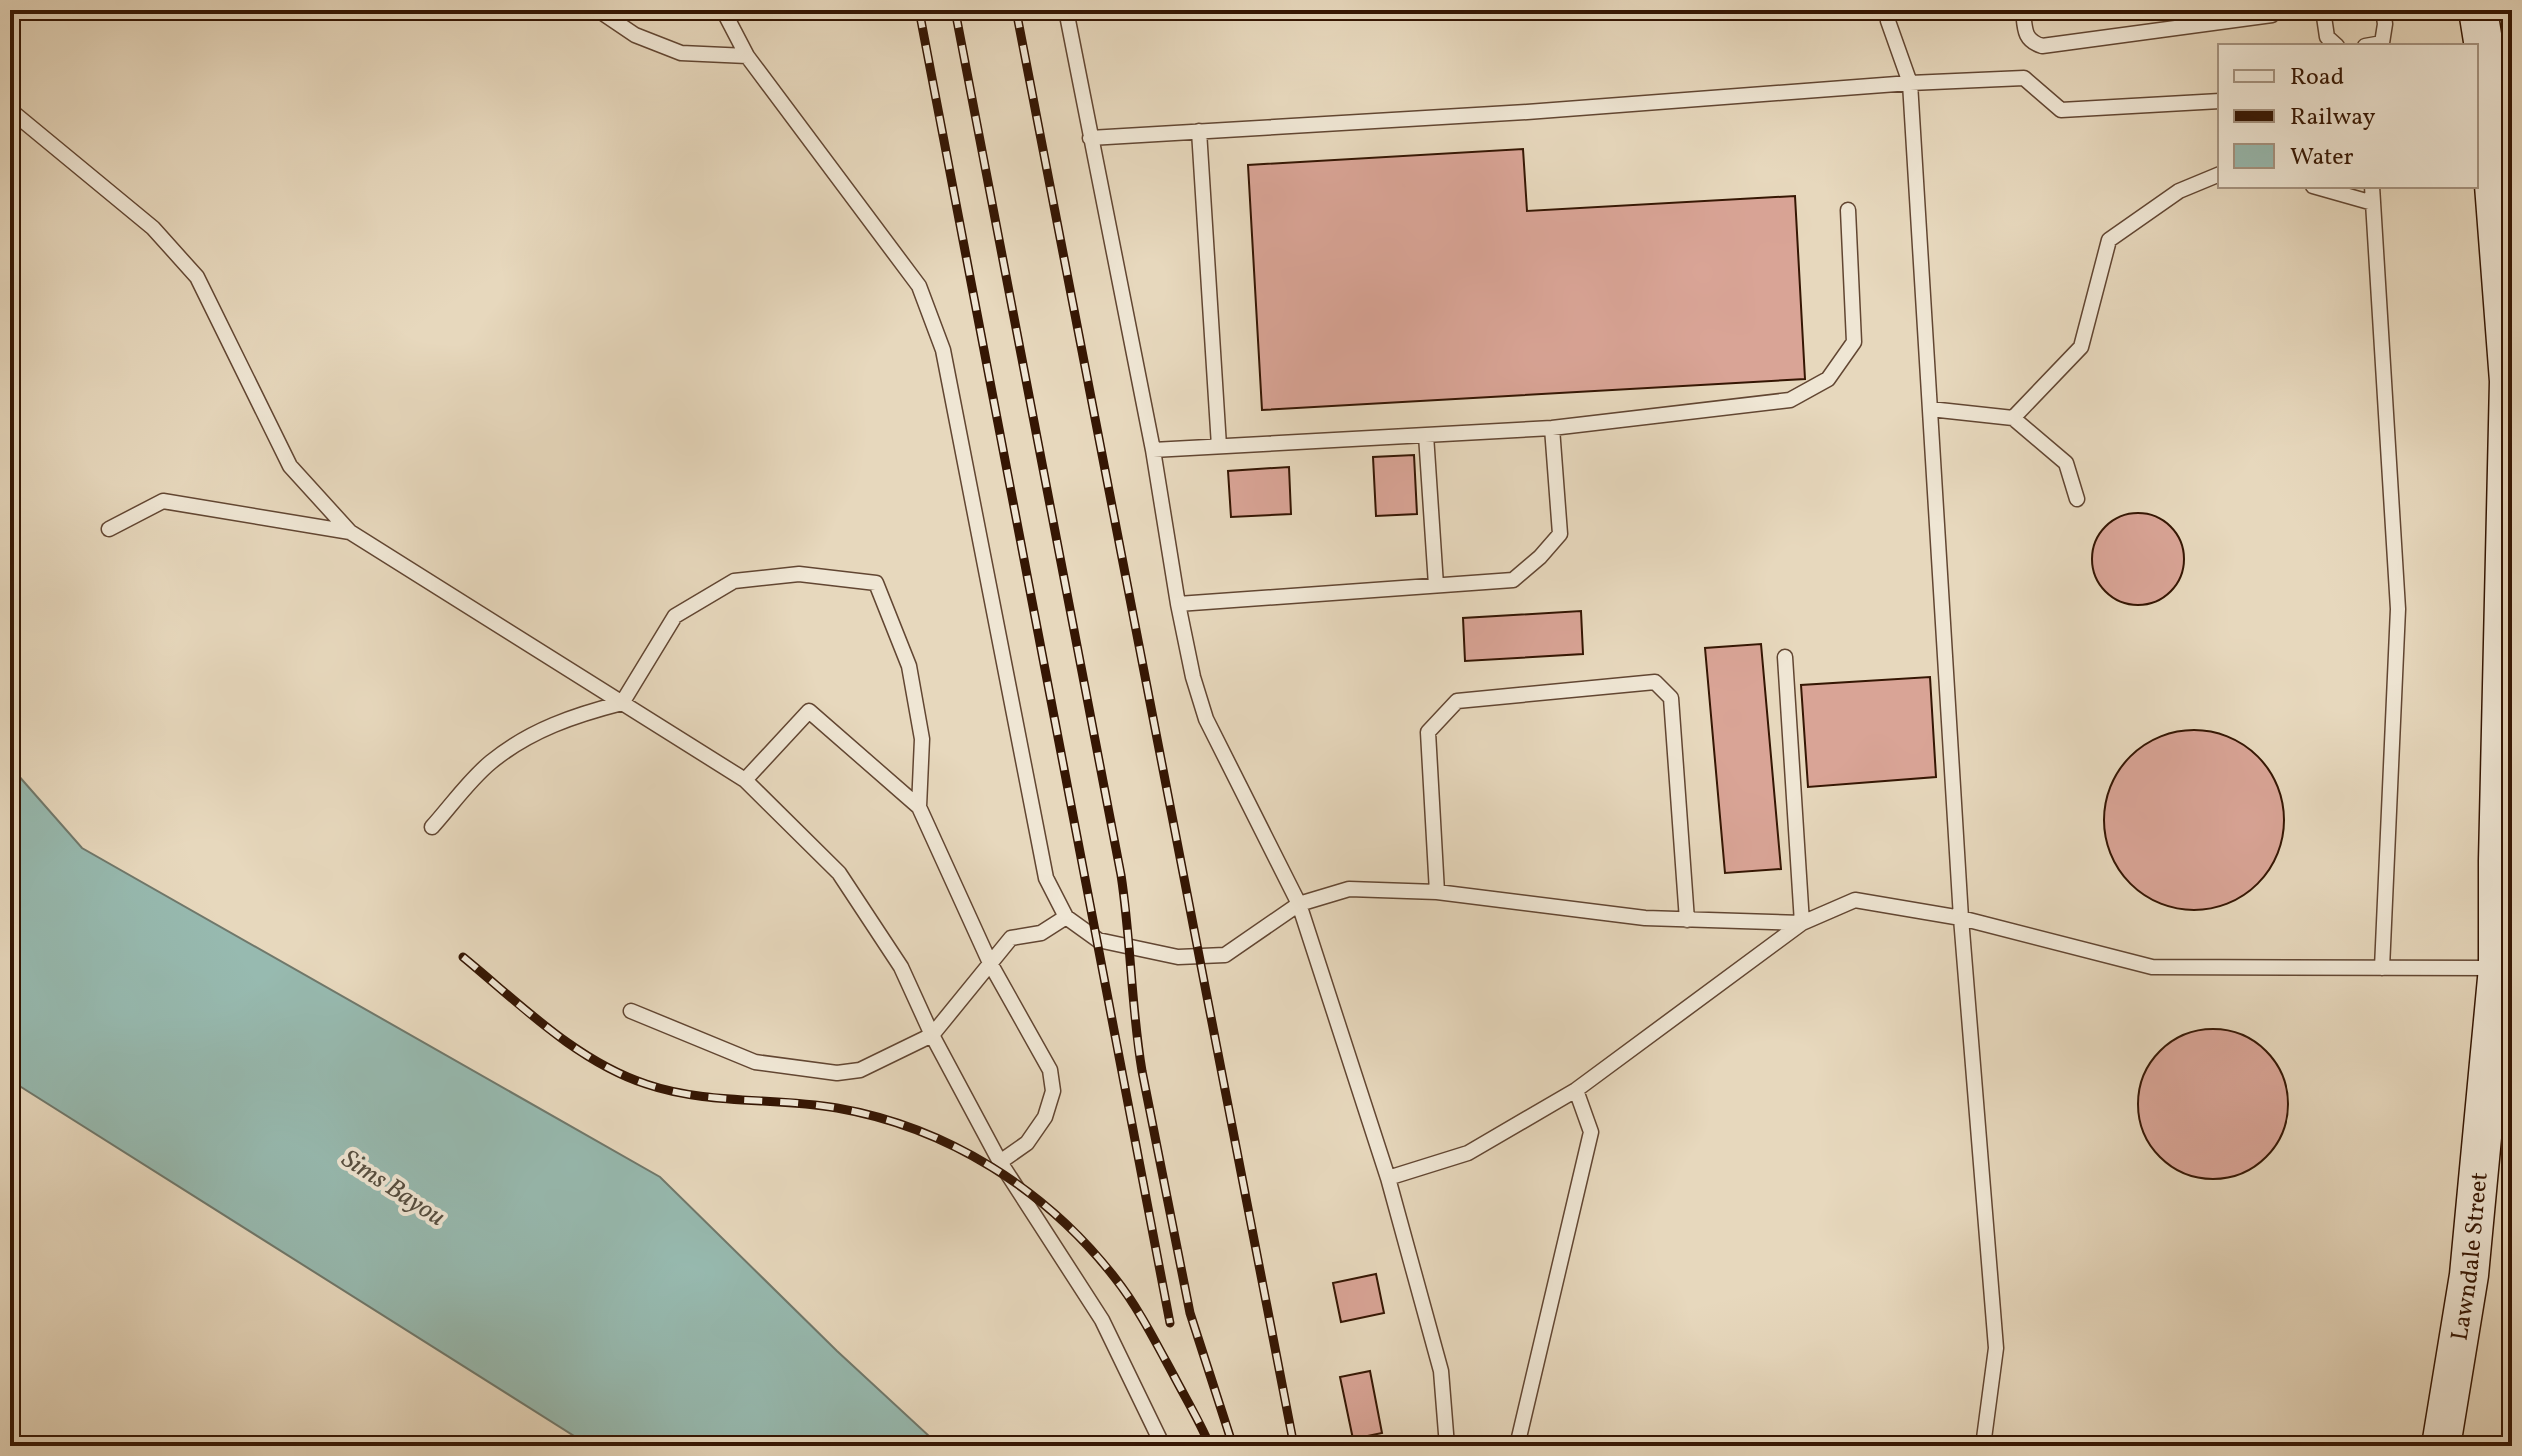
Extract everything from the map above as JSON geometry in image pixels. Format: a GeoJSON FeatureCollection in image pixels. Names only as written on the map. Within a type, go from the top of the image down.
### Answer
{"type":"FeatureCollection","features":[{"type":"Feature","properties":{"kind":"main road","name":"Lawndale Street"},"geometry":{"type":"LineString","coordinates":[[2441,1446],[2469,1275],[2498,968],[2498,861],[2507,728],[2509,381],[2481,85],[2478,10]]}},
{"type":"Feature","properties":{"kind":"lane"},"geometry":{"type":"LineString","coordinates":[[598,10],[635,35],[681,53],[747,56]]}},
{"type":"Feature","properties":{"kind":"lane"},"geometry":{"type":"LineString","coordinates":[[723,10],[747,56],[919,286],[943,350],[1046,878],[1066,917],[1098,940],[1178,957],[1225,955],[1299,904],[1349,889],[1437,892],[1645,918],[1802,923]]}},
{"type":"Feature","properties":{"kind":"lane"},"geometry":{"type":"LineString","coordinates":[[1066,10],[1153,450],[1193,677],[1206,719],[1299,904],[1388,1178],[1441,1371],[1447,1446]]}},
{"type":"Feature","properties":{"kind":"lane"},"geometry":{"type":"LineString","coordinates":[[1887,10],[1910,83],[1961,918],[1996,1348],[1983,1446]]}},
{"type":"Feature","properties":{"kind":"lane"},"geometry":{"type":"LineString","coordinates":[[2023,10],[2026,36],[2032,43],[2042,46],[2272,15],[2272,10]]}},
{"type":"Feature","properties":{"kind":"lane"},"geometry":{"type":"LineString","coordinates":[[2323,10],[2327,37],[2335,44]]}},
{"type":"Feature","properties":{"kind":"lane"},"geometry":{"type":"LineString","coordinates":[[2376,44],[2382,43],[2385,24],[2383,10]]}},
{"type":"Feature","properties":{"kind":"lane"},"geometry":{"type":"LineString","coordinates":[[1090,138],[2024,78],[2061,110],[2218,101]]}},
{"type":"Feature","properties":{"kind":"lane"},"geometry":{"type":"LineString","coordinates":[[10,110],[153,228],[197,277],[290,466],[350,532],[745,780],[839,873],[901,967],[932,1035],[1000,1162],[1102,1320],[1163,1446]]}},
{"type":"Feature","properties":{"kind":"lane"},"geometry":{"type":"LineString","coordinates":[[1199,131],[1219,446]]}},
{"type":"Feature","properties":{"kind":"lane"},"geometry":{"type":"LineString","coordinates":[[2013,418],[2081,347],[2109,240],[2179,191],[2218,175]]}},
{"type":"Feature","properties":{"kind":"lane"},"geometry":{"type":"LineString","coordinates":[[2320,188],[2373,203]]}},
{"type":"Feature","properties":{"kind":"lane"},"geometry":{"type":"LineString","coordinates":[[2372,188],[2398,609],[2382,968]]}},
{"type":"Feature","properties":{"kind":"lane"},"geometry":{"type":"LineString","coordinates":[[1153,450],[1552,428],[1790,400],[1828,379],[1854,342],[1848,210]]}},
{"type":"Feature","properties":{"kind":"lane"},"geometry":{"type":"LineString","coordinates":[[1930,409],[2013,418],[2066,463],[2077,499]]}},
{"type":"Feature","properties":{"kind":"lane"},"geometry":{"type":"LineString","coordinates":[[1178,604],[1513,580],[1540,557],[1560,534],[1552,428]]}},
{"type":"Feature","properties":{"kind":"lane"},"geometry":{"type":"LineString","coordinates":[[1426,435],[1436,585]]}},
{"type":"Feature","properties":{"kind":"lane"},"geometry":{"type":"LineString","coordinates":[[109,529],[163,501],[350,532]]}},
{"type":"Feature","properties":{"kind":"lane"},"geometry":{"type":"LineString","coordinates":[[432,827],[490,763],[536,731],[622,703],[675,616],[734,581],[799,574],[876,583],[909,666],[922,739],[919,807]]}},
{"type":"Feature","properties":{"kind":"lane"},"geometry":{"type":"LineString","coordinates":[[1785,657],[1802,923]]}},
{"type":"Feature","properties":{"kind":"lane"},"geometry":{"type":"LineString","coordinates":[[1437,892],[1428,732],[1457,701],[1655,682],[1671,698],[1687,920]]}},
{"type":"Feature","properties":{"kind":"lane"},"geometry":{"type":"LineString","coordinates":[[745,780],[809,711],[919,807],[990,963],[1050,1070],[1053,1091],[1045,1117],[1027,1143],[1000,1162]]}},
{"type":"Feature","properties":{"kind":"lane"},"geometry":{"type":"LineString","coordinates":[[1388,1178],[1468,1153],[1576,1090],[1802,923],[1855,900],[1961,918],[2152,967],[2498,968]]}},
{"type":"Feature","properties":{"kind":"lane"},"geometry":{"type":"LineString","coordinates":[[631,1011],[755,1062],[837,1073],[870,1067],[932,1035],[1011,938],[1041,933],[1066,917]]}},
{"type":"Feature","properties":{"kind":"lane"},"geometry":{"type":"LineString","coordinates":[[1517,1446],[1591,1132],[1576,1090]]}},
{"type":"Feature","properties":{"kind":"water","name":"Sims Bayou"},"geometry":{"type":"Polygon","coordinates":[[[10,766],[82,848],[660,1177],[837,1351],[929,1436],[933,1446],[590,1446],[10,1080],[10,766]]]}},
{"type":"Feature","properties":{"kind":"building"},"geometry":{"type":"Polygon","coordinates":[[[1523,149],[1527,211],[1795,196],[1805,379],[1262,410],[1248,165],[1523,149]]]}},
{"type":"Feature","properties":{"kind":"building"},"geometry":{"type":"Polygon","coordinates":[[[1414,455],[1417,514],[1376,516],[1373,457],[1414,455]]]}},
{"type":"Feature","properties":{"kind":"building"},"geometry":{"type":"Polygon","coordinates":[[[1289,467],[1291,514],[1231,517],[1228,471],[1289,467]]]}},
{"type":"Feature","properties":{"kind":"building"},"geometry":{"type":"Polygon","coordinates":[[[2138,513],[2155,517],[2170,527],[2180,542],[2184,559],[2180,576],[2170,591],[2155,601],[2138,605],[2121,601],[2106,591],[2096,576],[2092,559],[2096,542],[2106,527],[2121,517],[2138,513]]]}},
{"type":"Feature","properties":{"kind":"building"},"geometry":{"type":"Polygon","coordinates":[[[1581,611],[1583,654],[1465,661],[1463,618],[1581,611]]]}},
{"type":"Feature","properties":{"kind":"building"},"geometry":{"type":"Polygon","coordinates":[[[1761,644],[1781,869],[1725,873],[1705,648],[1761,644]]]}},
{"type":"Feature","properties":{"kind":"building"},"geometry":{"type":"Polygon","coordinates":[[[1930,677],[1936,777],[1808,787],[1801,685],[1930,677]]]}},
{"type":"Feature","properties":{"kind":"building"},"geometry":{"type":"Polygon","coordinates":[[[2194,730],[2228,737],[2258,756],[2277,786],[2284,820],[2277,854],[2258,884],[2228,903],[2194,910],[2160,903],[2130,884],[2111,854],[2104,820],[2111,786],[2130,756],[2160,737],[2194,730]]]}},
{"type":"Feature","properties":{"kind":"building"},"geometry":{"type":"Polygon","coordinates":[[[2213,1029],[2242,1034],[2266,1051],[2283,1075],[2288,1104],[2283,1133],[2266,1157],[2242,1174],[2213,1179],[2184,1174],[2160,1157],[2143,1133],[2138,1104],[2143,1075],[2160,1051],[2184,1034],[2213,1029]]]}},
{"type":"Feature","properties":{"kind":"building"},"geometry":{"type":"Polygon","coordinates":[[[1376,1274],[1384,1313],[1341,1322],[1333,1283],[1376,1274]]]}},
{"type":"Feature","properties":{"kind":"building"},"geometry":{"type":"Polygon","coordinates":[[[1370,1371],[1382,1433],[1353,1439],[1340,1377],[1370,1371]]]}},
{"type":"Feature","properties":{"kind":"railway"},"geometry":{"type":"LineString","coordinates":[[919,10],[1170,1323]]}},
{"type":"Feature","properties":{"kind":"railway"},"geometry":{"type":"LineString","coordinates":[[955,10],[1121,875],[1142,1071],[1190,1313],[1233,1446]]}},
{"type":"Feature","properties":{"kind":"railway"},"geometry":{"type":"LineString","coordinates":[[1016,10],[1294,1446]]}},
{"type":"Feature","properties":{"kind":"railway"},"geometry":{"type":"LineString","coordinates":[[463,957],[549,1029],[620,1074],[669,1091],[813,1105],[878,1117],[917,1130],[992,1167],[1058,1217],[1115,1278],[1146,1326],[1210,1446]]}}]}
